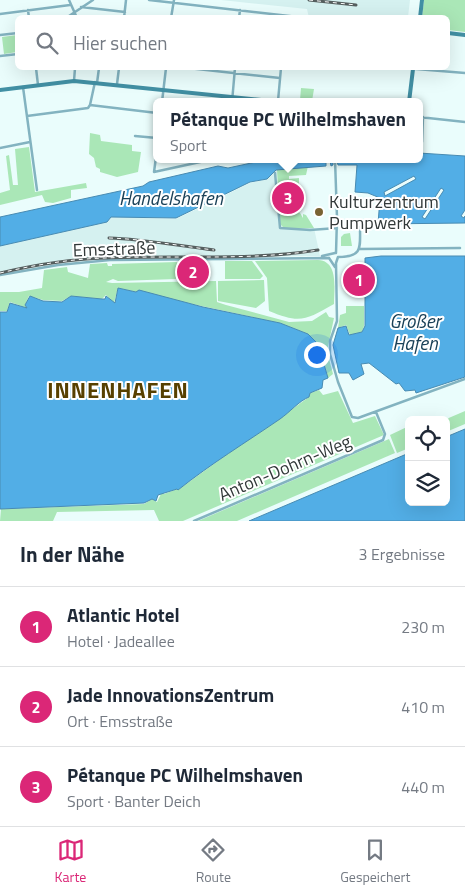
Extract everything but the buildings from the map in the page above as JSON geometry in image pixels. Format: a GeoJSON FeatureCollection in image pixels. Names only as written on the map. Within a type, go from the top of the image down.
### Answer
{"type":"FeatureCollection","features":[{"type":"Feature","properties":{"kind":"street"},"geometry":{"type":"LineString","coordinates":[[70,0],[70,5],[76,15]]}},
{"type":"Feature","properties":{"kind":"street"},"geometry":{"type":"LineString","coordinates":[[70,15],[93,0]]}},
{"type":"Feature","properties":{"kind":"street"},"geometry":{"type":"LineString","coordinates":[[124,15],[126,0]]}},
{"type":"Feature","properties":{"kind":"street"},"geometry":{"type":"LineString","coordinates":[[149,0],[173,1],[278,15]]}},
{"type":"Feature","properties":{"kind":"street"},"geometry":{"type":"LineString","coordinates":[[420,15],[422,0]]}},
{"type":"Feature","properties":{"kind":"street"},"geometry":{"type":"LineString","coordinates":[[172,15],[173,1]]}},
{"type":"Feature","properties":{"kind":"street"},"geometry":{"type":"LineString","coordinates":[[0,14],[70,5]]}},
{"type":"Feature","properties":{"kind":"street"},"geometry":{"type":"LineString","coordinates":[[81,7],[125,12]]}},
{"type":"Feature","properties":{"kind":"street"},"geometry":{"type":"LineString","coordinates":[[28,10],[29,15]]}},
{"type":"Feature","properties":{"kind":"street"},"geometry":{"type":"LineString","coordinates":[[239,15],[240,10]]}},
{"type":"Feature","properties":{"kind":"street"},"geometry":{"type":"LineString","coordinates":[[0,35],[15,33]]}},
{"type":"Feature","properties":{"kind":"street"},"geometry":{"type":"LineString","coordinates":[[0,56],[15,54]]}},
{"type":"Feature","properties":{"kind":"street"},"geometry":{"type":"LineString","coordinates":[[36,70],[38,85]]}},
{"type":"Feature","properties":{"kind":"street"},"geometry":{"type":"LineString","coordinates":[[74,80],[75,70]]}},
{"type":"Feature","properties":{"kind":"street"},"geometry":{"type":"LineString","coordinates":[[90,106],[99,70]]}},
{"type":"Feature","properties":{"kind":"street"},"geometry":{"type":"LineString","coordinates":[[118,84],[119,70]]}},
{"type":"Feature","properties":{"kind":"street"},"geometry":{"type":"LineString","coordinates":[[163,98],[166,70]]}},
{"type":"Feature","properties":{"kind":"street"},"geometry":{"type":"LineString","coordinates":[[206,70],[280,78]]}},
{"type":"Feature","properties":{"kind":"street"},"geometry":{"type":"LineString","coordinates":[[279,98],[281,70]]}},
{"type":"Feature","properties":{"kind":"street"},"geometry":{"type":"LineString","coordinates":[[409,98],[413,70]]}},
{"type":"Feature","properties":{"kind":"street"},"geometry":{"type":"LineString","coordinates":[[434,70],[465,73]]}},
{"type":"Feature","properties":{"kind":"street"},"geometry":{"type":"LineString","coordinates":[[232,98],[234,73]]}},
{"type":"Feature","properties":{"kind":"street"},"geometry":{"type":"LineString","coordinates":[[0,90],[74,80],[164,89],[225,98]]}},
{"type":"Feature","properties":{"kind":"street"},"geometry":{"type":"LineString","coordinates":[[23,87],[37,190]]}},
{"type":"Feature","properties":{"kind":"street"},"geometry":{"type":"LineString","coordinates":[[27,116],[88,108],[90,106],[153,114]]}},
{"type":"Feature","properties":{"kind":"street"},"geometry":{"type":"LineString","coordinates":[[423,117],[465,122]]}},
{"type":"Feature","properties":{"kind":"street"},"geometry":{"type":"LineString","coordinates":[[135,136],[153,138]]}},
{"type":"Feature","properties":{"kind":"street"},"geometry":{"type":"LineString","coordinates":[[0,148],[30,142]]}},
{"type":"Feature","properties":{"kind":"street"},"geometry":{"type":"LineString","coordinates":[[155,163],[154,172],[196,163]]}},
{"type":"Feature","properties":{"kind":"street"},"geometry":{"type":"LineString","coordinates":[[335,163],[337,228],[334,261],[336,268],[337,321],[330,341],[332,364],[352,416],[356,418],[465,379]]}},
{"type":"Feature","properties":{"kind":"street"},"geometry":{"type":"LineString","coordinates":[[276,173],[280,228],[310,230],[337,228]]}},
{"type":"Feature","properties":{"kind":"street"},"geometry":{"type":"LineString","coordinates":[[334,261],[329,256],[335,254],[354,256],[360,249],[360,227]]}},
{"type":"Feature","properties":{"kind":"street"},"geometry":{"type":"LineString","coordinates":[[360,249],[460,248]]}},
{"type":"Feature","properties":{"kind":"street","name":"Emsstraße"},"geometry":{"type":"LineString","coordinates":[[0,275],[58,265],[102,261],[329,256]]}},
{"type":"Feature","properties":{"kind":"street","name":"Anton-Dohrn-Weg"},"geometry":{"type":"LineString","coordinates":[[194,521],[385,438],[376,411]]}},
{"type":"Feature","properties":{"kind":"shaded area"},"geometry":{"type":"Polygon","coordinates":[[[221,0],[410,0],[408,15],[308,15],[307,9],[221,0]]]}},
{"type":"Feature","properties":{"kind":"shaded area"},"geometry":{"type":"Polygon","coordinates":[[[277,170],[280,224],[285,229],[314,228],[320,256],[103,258],[54,263],[0,274],[0,246],[106,222],[111,217],[176,219],[250,183],[267,179],[277,170]]]}},
{"type":"Feature","properties":{"kind":"green space"},"geometry":{"type":"Polygon","coordinates":[[[424,0],[465,0],[465,32],[450,30],[450,15],[422,15],[424,0]]]}},
{"type":"Feature","properties":{"kind":"green space"},"geometry":{"type":"Polygon","coordinates":[[[15,35],[15,52],[4,54],[2,37],[15,35]]]}},
{"type":"Feature","properties":{"kind":"green space"},"geometry":{"type":"Polygon","coordinates":[[[301,88],[314,89],[312,98],[300,98],[301,88]]]}},
{"type":"Feature","properties":{"kind":"green space"},"geometry":{"type":"Polygon","coordinates":[[[90,133],[100,135],[101,141],[132,145],[132,151],[141,152],[138,172],[117,177],[100,172],[100,169],[96,167],[94,158],[89,154],[90,133]]]}},
{"type":"Feature","properties":{"kind":"green space"},"geometry":{"type":"Polygon","coordinates":[[[29,147],[35,192],[86,183],[87,188],[71,190],[71,198],[53,203],[45,202],[42,195],[0,205],[0,193],[10,190],[6,156],[9,155],[13,185],[18,185],[15,149],[29,147]]]}},
{"type":"Feature","properties":{"kind":"green space"},"geometry":{"type":"Polygon","coordinates":[[[308,166],[306,175],[289,176],[289,179],[299,178],[299,184],[289,182],[289,191],[285,192],[285,195],[290,194],[291,202],[286,203],[300,213],[303,218],[303,214],[306,215],[314,228],[285,229],[280,224],[277,170],[308,166]]]}},
{"type":"Feature","properties":{"kind":"green space"},"geometry":{"type":"Polygon","coordinates":[[[350,233],[352,246],[341,246],[341,237],[344,234],[350,233]]]}},
{"type":"Feature","properties":{"kind":"green space"},"geometry":{"type":"Polygon","coordinates":[[[318,260],[325,262],[332,270],[334,277],[334,304],[309,317],[296,319],[269,311],[267,278],[255,261],[318,260]]]}},
{"type":"Feature","properties":{"kind":"green space"},"geometry":{"type":"Polygon","coordinates":[[[225,261],[252,261],[263,276],[260,279],[225,279],[225,261]]]}},
{"type":"Feature","properties":{"kind":"green space"},"geometry":{"type":"Polygon","coordinates":[[[177,262],[176,279],[118,281],[113,279],[106,282],[216,281],[217,302],[226,305],[289,322],[312,321],[326,312],[329,317],[334,318],[327,351],[333,374],[328,378],[318,344],[308,334],[280,323],[118,288],[114,303],[106,295],[102,299],[71,296],[62,301],[43,300],[29,296],[25,305],[27,308],[10,302],[7,311],[0,311],[0,292],[19,292],[42,288],[44,270],[67,267],[68,272],[88,278],[90,264],[107,263],[108,266],[112,266],[112,264],[177,262]]]}},
{"type":"Feature","properties":{"kind":"green space"},"geometry":{"type":"Polygon","coordinates":[[[264,280],[265,301],[256,308],[218,301],[218,281],[264,280]]]}},
{"type":"Feature","properties":{"kind":"green space"},"geometry":{"type":"Polygon","coordinates":[[[346,306],[364,306],[364,326],[362,332],[350,335],[346,325],[338,328],[340,315],[346,313],[346,306]]]}},
{"type":"Feature","properties":{"kind":"green space"},"geometry":{"type":"Polygon","coordinates":[[[319,390],[323,395],[338,391],[353,423],[375,416],[384,435],[183,521],[159,521],[154,510],[57,512],[53,521],[0,521],[1,509],[144,504],[152,499],[157,502],[162,492],[164,494],[178,490],[309,397],[310,393],[319,390]]]}},
{"type":"Feature","properties":{"kind":"green space"},"geometry":{"type":"Polygon","coordinates":[[[465,411],[465,424],[450,430],[450,417],[465,411]]]}},
{"type":"Feature","properties":{"kind":"green space"},"geometry":{"type":"Polygon","coordinates":[[[405,428],[405,450],[397,453],[390,435],[405,428]]]}},
{"type":"Feature","properties":{"kind":"green space"},"geometry":{"type":"Polygon","coordinates":[[[389,439],[395,453],[237,521],[198,521],[389,439]]]}},
{"type":"Feature","properties":{"kind":"water"},"geometry":{"type":"Polygon","coordinates":[[[423,153],[465,156],[465,210],[461,216],[464,218],[465,216],[465,223],[378,224],[380,198],[368,193],[355,192],[357,165],[338,165],[338,163],[423,163],[423,153]],[[414,176],[384,192],[385,196],[416,179],[414,176]],[[441,188],[422,217],[425,219],[444,190],[441,188]]]}},
{"type":"Feature","properties":{"kind":"water","name":"Handelshafen"},"geometry":{"type":"Polygon","coordinates":[[[251,163],[326,163],[326,166],[276,170],[267,179],[250,182],[176,218],[111,217],[107,222],[0,246],[0,217],[143,186],[149,182],[218,166],[228,168],[251,163]]]}},
{"type":"Feature","properties":{"kind":"water","name":"Großer Hafen"},"geometry":{"type":"Polygon","coordinates":[[[381,256],[465,256],[465,377],[416,393],[415,390],[405,391],[399,383],[396,384],[369,363],[361,364],[364,374],[353,380],[349,373],[339,373],[333,345],[338,328],[346,326],[349,335],[362,332],[365,326],[365,258],[381,256]]]}},
{"type":"Feature","properties":{"kind":"water"},"geometry":{"type":"Polygon","coordinates":[[[118,288],[136,292],[139,290],[203,307],[280,323],[308,334],[318,344],[328,378],[323,380],[322,388],[310,393],[309,397],[280,419],[178,490],[158,495],[156,501],[152,499],[144,503],[0,509],[0,312],[7,312],[10,303],[27,308],[25,305],[30,296],[43,301],[62,302],[71,296],[105,299],[106,296],[115,303],[118,288]]]}},
{"type":"Feature","properties":{"kind":"water"},"geometry":{"type":"Polygon","coordinates":[[[465,429],[465,521],[249,521],[405,455],[405,506],[450,506],[450,435],[465,429]]]}},
{"type":"Feature","properties":{"kind":"railway"},"geometry":{"type":"LineString","coordinates":[[309,0],[356,5]]}},
{"type":"Feature","properties":{"kind":"railway"},"geometry":{"type":"LineString","coordinates":[[109,238],[214,250]]}},
{"type":"Feature","properties":{"kind":"railway"},"geometry":{"type":"LineString","coordinates":[[0,273],[52,263],[92,259],[239,257],[318,250]]}},
{"type":"Feature","properties":{"kind":"place","name":"Pétanque PC Wilhelmshaven"},"geometry":{"type":"Point","coordinates":[288,198]}},
{"type":"Feature","properties":{"kind":"place","name":"Kulturzentrum Pumpwerk"},"geometry":{"type":"Point","coordinates":[319,212]}},
{"type":"Feature","properties":{"kind":"place","name":"Jade InnovationsZentrum"},"geometry":{"type":"Point","coordinates":[193,272]}},
{"type":"Feature","properties":{"kind":"place","name":"Atlantic Hotel"},"geometry":{"type":"Point","coordinates":[359,280]}},
{"type":"Feature","properties":{"kind":"district","name":"INNENHAFEN"},"geometry":{"type":"Point","coordinates":[118,390]}}]}
